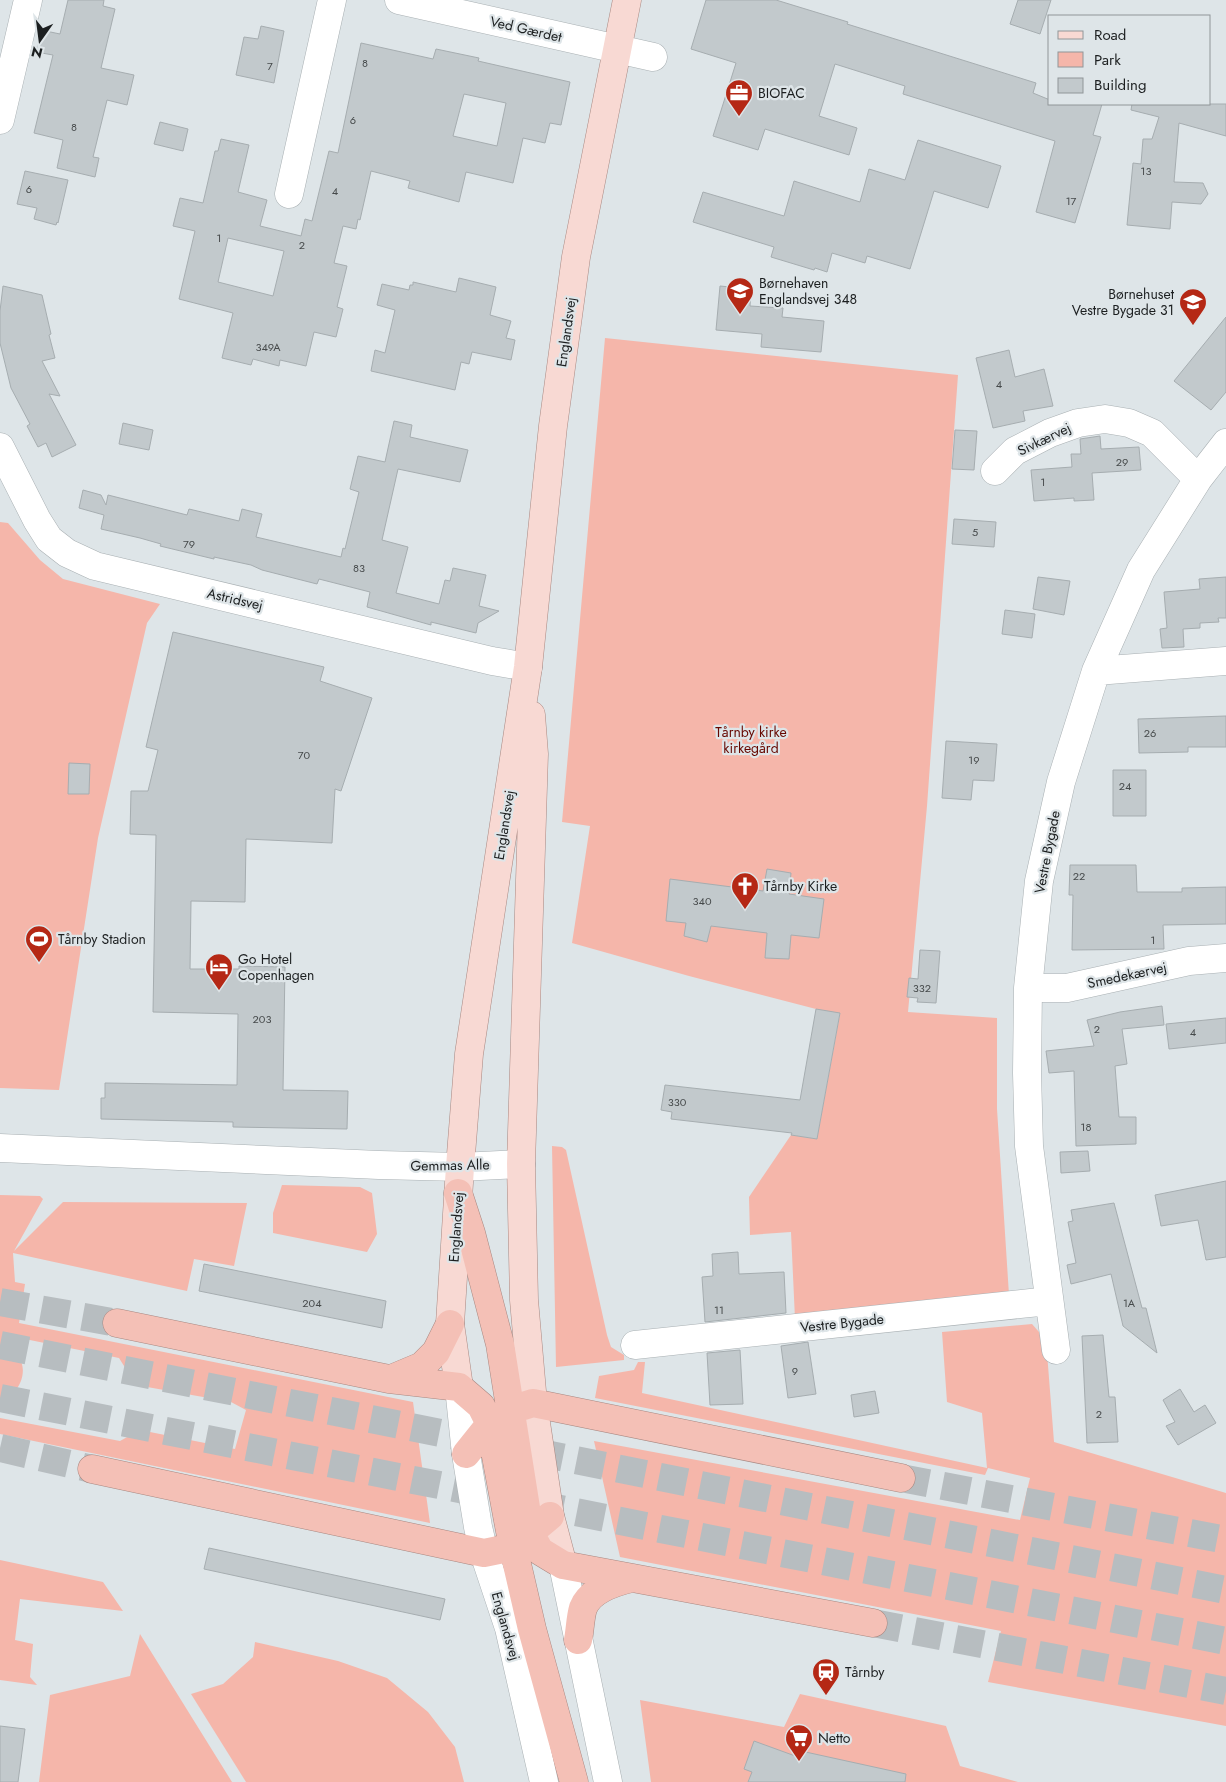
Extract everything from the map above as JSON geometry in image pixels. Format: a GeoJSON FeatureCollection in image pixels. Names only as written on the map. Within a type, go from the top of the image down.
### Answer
{"type":"FeatureCollection","features":[{"type":"Feature","properties":{"kind":"highway"},"geometry":{"type":"LineString","coordinates":[[459,1180],[500,1344],[511,1412],[532,1629],[574,1782]]}},
{"type":"Feature","properties":{"kind":"highway"},"geometry":{"type":"LineString","coordinates":[[117,1322],[389,1379],[459,1387],[481,1406],[511,1412],[901,1478]]}},
{"type":"Feature","properties":{"kind":"highway"},"geometry":{"type":"LineString","coordinates":[[389,1379],[422,1366],[436,1352],[450,1324]]}},
{"type":"Feature","properties":{"kind":"highway"},"geometry":{"type":"LineString","coordinates":[[466,1454],[511,1412]]}},
{"type":"Feature","properties":{"kind":"highway"},"geometry":{"type":"LineString","coordinates":[[92,1469],[484,1553],[522,1540],[550,1516]]}},
{"type":"Feature","properties":{"kind":"highway"},"geometry":{"type":"LineString","coordinates":[[522,1540],[563,1565],[873,1623]]}},
{"type":"Feature","properties":{"kind":"highway"},"geometry":{"type":"LineString","coordinates":[[578,1640],[583,1608],[593,1596],[612,1583],[632,1578]]}},
{"type":"Feature","properties":{"kind":"main road","name":"Englandsvej"},"geometry":{"type":"LineString","coordinates":[[459,1387],[450,1324],[469,1054],[528,667],[553,426],[576,257],[627,0]]}},
{"type":"Feature","properties":{"kind":"main road","name":"Englandsvej"},"geometry":{"type":"LineString","coordinates":[[528,667],[534,754],[521,1164],[524,1300],[511,1412],[550,1516],[563,1565]]}},
{"type":"Feature","properties":{"kind":"street"},"geometry":{"type":"LineString","coordinates":[[0,120],[28,0]]}},
{"type":"Feature","properties":{"kind":"street"},"geometry":{"type":"LineString","coordinates":[[289,194],[332,0]]}},
{"type":"Feature","properties":{"kind":"street","name":"Ved Gærdet"},"geometry":{"type":"LineString","coordinates":[[398,0],[618,51],[653,57]]}},
{"type":"Feature","properties":{"kind":"street","name":"Sivkærvej"},"geometry":{"type":"LineString","coordinates":[[995,471],[1015,451],[1050,433],[1078,423],[1105,419],[1129,423],[1152,433],[1198,479]]}},
{"type":"Feature","properties":{"kind":"street","name":"Vestre Bygade"},"geometry":{"type":"LineString","coordinates":[[1056,1350],[1029,1146],[1027,1073],[1028,988],[1039,881],[1061,782],[1096,670],[1141,570],[1198,479],[1226,443]]}},
{"type":"Feature","properties":{"kind":"street","name":"Astridsvej"},"geometry":{"type":"LineString","coordinates":[[0,448],[37,520],[49,539],[67,553],[95,566],[492,661],[528,667]]}},
{"type":"Feature","properties":{"kind":"street"},"geometry":{"type":"LineString","coordinates":[[1096,670],[1226,661]]}},
{"type":"Feature","properties":{"kind":"street","name":"Smedekærvej"},"geometry":{"type":"LineString","coordinates":[[1028,988],[1067,988],[1189,961],[1226,958]]}},
{"type":"Feature","properties":{"kind":"street","name":"Gemmas Alle"},"geometry":{"type":"LineString","coordinates":[[0,1148],[380,1165],[459,1180],[521,1164]]}},
{"type":"Feature","properties":{"kind":"street","name":"Vestre Bygade"},"geometry":{"type":"LineString","coordinates":[[635,1346],[1049,1301]]}},
{"type":"Feature","properties":{"kind":"street","name":"Englandsvej"},"geometry":{"type":"LineString","coordinates":[[459,1387],[466,1454],[484,1553],[509,1628],[544,1782]]}},
{"type":"Feature","properties":{"kind":"street","name":"Englandsvej"},"geometry":{"type":"LineString","coordinates":[[563,1565],[608,1782]]}},
{"type":"Feature","properties":{"kind":"green space","name":"Tårnby kirke kirkegård"},"geometry":{"type":"Polygon","coordinates":[[[605,338],[958,375],[927,806],[908,1012],[997,1018],[997,1109],[1009,1295],[795,1319],[791,1232],[750,1235],[749,1197],[791,1135],[817,1139],[840,1014],[689,976],[572,943],[590,826],[562,822],[605,338]]]}},
{"type":"Feature","properties":{"kind":"green space","name":"Tårnby Stadion"},"geometry":{"type":"Polygon","coordinates":[[[0,522],[8,523],[40,560],[63,579],[160,604],[147,623],[98,838],[59,1090],[0,1088],[0,522]]]}},
{"type":"Feature","properties":{"kind":"green space"},"geometry":{"type":"Polygon","coordinates":[[[552,1146],[562,1147],[566,1150],[607,1335],[611,1347],[624,1355],[624,1360],[556,1367],[552,1146]]]}},
{"type":"Feature","properties":{"kind":"green space"},"geometry":{"type":"Polygon","coordinates":[[[282,1185],[360,1187],[372,1193],[377,1234],[367,1252],[273,1233],[273,1213],[282,1185]]]}},
{"type":"Feature","properties":{"kind":"green space"},"geometry":{"type":"Polygon","coordinates":[[[0,1195],[40,1196],[43,1199],[14,1251],[63,1202],[247,1203],[234,1266],[194,1259],[187,1291],[13,1253],[15,1282],[25,1284],[19,1323],[413,1402],[430,1523],[0,1434],[0,1418],[120,1441],[140,1430],[235,1449],[246,1410],[231,1402],[136,1385],[119,1358],[5,1335],[3,1349],[17,1356],[22,1364],[23,1374],[20,1384],[14,1392],[0,1400],[0,1195]]]}},
{"type":"Feature","properties":{"kind":"green space"},"geometry":{"type":"Polygon","coordinates":[[[1032,1324],[1046,1340],[1054,1442],[1226,1493],[1226,1726],[988,1682],[1001,1631],[620,1557],[594,1441],[1020,1520],[1030,1478],[988,1468],[985,1475],[595,1398],[599,1376],[634,1370],[638,1362],[645,1362],[642,1393],[987,1468],[982,1413],[947,1402],[942,1332],[1032,1324]]]}},
{"type":"Feature","properties":{"kind":"green space"},"geometry":{"type":"Polygon","coordinates":[[[0,1560],[103,1582],[123,1611],[20,1599],[15,1640],[33,1644],[30,1677],[37,1685],[0,1680],[0,1560]]]}},
{"type":"Feature","properties":{"kind":"green space"},"geometry":{"type":"Polygon","coordinates":[[[140,1634],[232,1782],[39,1782],[50,1695],[130,1676],[140,1634]]]}},
{"type":"Feature","properties":{"kind":"green space"},"geometry":{"type":"Polygon","coordinates":[[[255,1642],[338,1661],[387,1678],[428,1712],[455,1747],[464,1782],[246,1782],[191,1694],[223,1684],[253,1657],[255,1642]]]}},
{"type":"Feature","properties":{"kind":"green space"},"geometry":{"type":"Polygon","coordinates":[[[800,1694],[946,1726],[960,1766],[1018,1782],[651,1782],[640,1700],[784,1727],[800,1694]]]}},
{"type":"Feature","properties":{"kind":"building"},"geometry":{"type":"Polygon","coordinates":[[[68,0],[104,0],[103,6],[115,9],[101,68],[134,75],[127,105],[107,100],[93,157],[99,158],[95,177],[57,168],[63,140],[34,133],[53,55],[36,52],[41,30],[60,34],[68,0]]]}},
{"type":"Feature","properties":{"kind":"building"},"geometry":{"type":"Polygon","coordinates":[[[706,0],[776,0],[1036,83],[1033,93],[1048,99],[1048,105],[1102,105],[1093,135],[1101,137],[1075,223],[1036,212],[1055,141],[903,94],[905,86],[835,64],[819,116],[857,128],[849,155],[765,129],[758,150],[713,136],[736,63],[691,49],[706,0]]]}},
{"type":"Feature","properties":{"kind":"building"},"geometry":{"type":"Polygon","coordinates":[[[1018,0],[1051,0],[1040,34],[1010,24],[1018,0]]]}},
{"type":"Feature","properties":{"kind":"building"},"geometry":{"type":"Polygon","coordinates":[[[261,26],[284,31],[274,83],[236,75],[244,37],[258,39],[261,26]]]}},
{"type":"Feature","properties":{"kind":"building"},"geometry":{"type":"Polygon","coordinates":[[[361,43],[433,59],[436,49],[479,58],[478,61],[570,82],[561,125],[550,123],[545,143],[523,138],[513,183],[466,172],[459,202],[408,188],[410,181],[371,171],[360,220],[358,219],[356,229],[343,226],[334,263],[347,266],[337,307],[343,309],[336,337],[314,332],[306,366],[280,360],[279,366],[253,359],[251,365],[222,358],[233,313],[179,299],[195,231],[173,226],[180,198],[203,203],[215,151],[218,151],[221,139],[249,145],[238,192],[267,200],[260,226],[301,236],[305,219],[312,221],[329,151],[338,153],[361,43]],[[464,94],[453,136],[497,146],[506,103],[464,94]],[[228,238],[218,282],[273,296],[284,251],[228,238]]]}},
{"type":"Feature","properties":{"kind":"building"},"geometry":{"type":"Polygon","coordinates":[[[1226,104],[1226,136],[1179,123],[1174,182],[1203,183],[1208,194],[1201,204],[1172,202],[1170,229],[1127,225],[1133,163],[1141,164],[1143,139],[1152,139],[1159,117],[1131,110],[1132,105],[1226,104]]]}},
{"type":"Feature","properties":{"kind":"building"},"geometry":{"type":"Polygon","coordinates":[[[160,122],[188,129],[183,151],[154,144],[160,122]]]}},
{"type":"Feature","properties":{"kind":"building"},"geometry":{"type":"Polygon","coordinates":[[[918,140],[1001,166],[988,208],[934,191],[910,269],[867,256],[865,263],[832,253],[827,272],[815,268],[814,270],[771,257],[774,247],[693,222],[703,192],[784,216],[794,181],[860,202],[869,169],[905,180],[918,140]]]}},
{"type":"Feature","properties":{"kind":"building"},"geometry":{"type":"Polygon","coordinates":[[[25,171],[68,180],[56,225],[34,219],[37,208],[17,204],[25,171]]]}},
{"type":"Feature","properties":{"kind":"building"},"geometry":{"type":"Polygon","coordinates":[[[459,278],[496,287],[490,315],[511,321],[506,338],[515,340],[511,360],[472,352],[469,364],[461,362],[455,390],[371,371],[375,350],[385,353],[395,310],[377,305],[382,284],[409,290],[413,282],[456,292],[459,278]]]}},
{"type":"Feature","properties":{"kind":"building"},"geometry":{"type":"Polygon","coordinates":[[[3,286],[42,295],[55,358],[42,361],[60,396],[49,394],[76,445],[52,457],[46,443],[38,447],[27,426],[30,424],[11,388],[0,343],[0,311],[3,286]]]}},
{"type":"Feature","properties":{"kind":"building"},"geometry":{"type":"Polygon","coordinates":[[[720,286],[751,289],[750,306],[783,308],[782,317],[824,321],[821,352],[761,347],[762,334],[716,330],[720,286]]]}},
{"type":"Feature","properties":{"kind":"building"},"geometry":{"type":"Polygon","coordinates":[[[1226,317],[1226,392],[1211,410],[1174,381],[1226,317]]]}},
{"type":"Feature","properties":{"kind":"building"},"geometry":{"type":"Polygon","coordinates":[[[1009,350],[1015,377],[1044,369],[1053,406],[1023,411],[1025,421],[993,428],[976,358],[1009,350]]]}},
{"type":"Feature","properties":{"kind":"building"},"geometry":{"type":"Polygon","coordinates":[[[394,421],[412,425],[410,437],[468,450],[460,482],[398,469],[382,540],[408,547],[396,593],[439,604],[445,580],[450,581],[453,568],[486,575],[479,606],[499,611],[478,623],[476,633],[431,622],[431,625],[367,607],[370,592],[319,579],[317,584],[262,570],[251,565],[214,557],[214,559],[101,529],[104,515],[79,508],[83,490],[101,495],[106,505],[108,495],[187,515],[189,509],[239,521],[242,509],[262,514],[256,537],[341,557],[343,548],[345,549],[359,492],[350,489],[358,456],[385,462],[394,421]]]}},
{"type":"Feature","properties":{"kind":"building"},"geometry":{"type":"Polygon","coordinates":[[[123,423],[153,430],[149,450],[119,444],[123,423]]]}},
{"type":"Feature","properties":{"kind":"building"},"geometry":{"type":"Polygon","coordinates":[[[955,430],[977,431],[974,470],[952,469],[955,430]]]}},
{"type":"Feature","properties":{"kind":"building"},"geometry":{"type":"Polygon","coordinates":[[[1100,436],[1101,449],[1139,447],[1141,470],[1092,473],[1094,500],[1074,501],[1074,498],[1034,501],[1031,470],[1072,467],[1071,454],[1081,454],[1080,439],[1100,436]]]}},
{"type":"Feature","properties":{"kind":"building"},"geometry":{"type":"Polygon","coordinates":[[[954,519],[996,522],[994,547],[952,544],[954,519]]]}},
{"type":"Feature","properties":{"kind":"building"},"geometry":{"type":"Polygon","coordinates":[[[1038,577],[1070,581],[1064,615],[1033,609],[1038,577]]]}},
{"type":"Feature","properties":{"kind":"building"},"geometry":{"type":"Polygon","coordinates":[[[1226,577],[1226,618],[1218,618],[1219,622],[1200,623],[1200,628],[1183,629],[1184,647],[1162,648],[1160,629],[1167,628],[1164,592],[1200,589],[1199,579],[1226,577]]]}},
{"type":"Feature","properties":{"kind":"building"},"geometry":{"type":"Polygon","coordinates":[[[1005,610],[1035,614],[1032,638],[1002,634],[1005,610]]]}},
{"type":"Feature","properties":{"kind":"building"},"geometry":{"type":"Polygon","coordinates":[[[173,632],[324,667],[320,681],[372,698],[341,791],[335,789],[332,843],[246,839],[245,902],[191,901],[190,969],[239,969],[239,966],[285,967],[283,1090],[348,1091],[347,1129],[233,1127],[233,1122],[101,1119],[101,1098],[105,1098],[105,1083],[237,1085],[238,1014],[153,1012],[156,835],[130,834],[131,791],[148,791],[158,750],[146,747],[173,632]]]}},
{"type":"Feature","properties":{"kind":"building"},"geometry":{"type":"Polygon","coordinates":[[[1226,716],[1226,747],[1188,747],[1188,752],[1139,753],[1138,719],[1226,716]]]}},
{"type":"Feature","properties":{"kind":"building"},"geometry":{"type":"Polygon","coordinates":[[[946,741],[997,744],[994,781],[973,780],[971,800],[942,798],[946,741]]]}},
{"type":"Feature","properties":{"kind":"building"},"geometry":{"type":"Polygon","coordinates":[[[69,763],[90,764],[89,794],[68,794],[69,763]]]}},
{"type":"Feature","properties":{"kind":"building"},"geometry":{"type":"Polygon","coordinates":[[[1113,770],[1146,770],[1146,816],[1113,816],[1113,770]]]}},
{"type":"Feature","properties":{"kind":"building"},"geometry":{"type":"Polygon","coordinates":[[[1070,865],[1136,865],[1137,892],[1182,892],[1182,888],[1226,887],[1226,924],[1163,925],[1164,949],[1072,950],[1073,895],[1069,895],[1070,865]]]}},
{"type":"Feature","properties":{"kind":"building","name":"Tårnby Kirke"},"geometry":{"type":"Polygon","coordinates":[[[767,869],[791,873],[789,894],[824,899],[819,938],[791,935],[789,959],[765,958],[767,933],[711,926],[707,942],[684,936],[686,923],[666,921],[670,879],[763,891],[767,869]]]}},
{"type":"Feature","properties":{"kind":"building"},"geometry":{"type":"Polygon","coordinates":[[[920,950],[940,951],[936,1003],[917,1002],[918,998],[907,997],[909,978],[918,979],[920,950]]]}},
{"type":"Feature","properties":{"kind":"building"},"geometry":{"type":"Polygon","coordinates":[[[1162,1006],[1164,1025],[1122,1029],[1127,1064],[1115,1066],[1119,1117],[1136,1117],[1136,1144],[1076,1146],[1074,1071],[1049,1073],[1046,1051],[1094,1046],[1087,1020],[1120,1012],[1162,1006]]]}},
{"type":"Feature","properties":{"kind":"building"},"geometry":{"type":"Polygon","coordinates":[[[816,1009],[840,1013],[817,1139],[791,1135],[792,1133],[671,1119],[672,1112],[661,1110],[665,1085],[800,1100],[816,1009]]]}},
{"type":"Feature","properties":{"kind":"building"},"geometry":{"type":"Polygon","coordinates":[[[1226,1018],[1226,1043],[1169,1049],[1166,1024],[1226,1018]]]}},
{"type":"Feature","properties":{"kind":"building"},"geometry":{"type":"Polygon","coordinates":[[[1088,1151],[1090,1171],[1061,1173],[1060,1152],[1088,1151]]]}},
{"type":"Feature","properties":{"kind":"building"},"geometry":{"type":"Polygon","coordinates":[[[1226,1181],[1226,1257],[1206,1260],[1198,1220],[1161,1226],[1155,1195],[1226,1181]]]}},
{"type":"Feature","properties":{"kind":"building"},"geometry":{"type":"Polygon","coordinates":[[[1114,1203],[1142,1308],[1146,1308],[1157,1353],[1123,1326],[1111,1274],[1071,1284],[1067,1265],[1076,1263],[1068,1222],[1073,1221],[1071,1210],[1114,1203]]]}},
{"type":"Feature","properties":{"kind":"building"},"geometry":{"type":"Polygon","coordinates":[[[738,1252],[739,1274],[784,1272],[786,1313],[705,1322],[702,1277],[713,1276],[712,1254],[738,1252]]]}},
{"type":"Feature","properties":{"kind":"building"},"geometry":{"type":"Polygon","coordinates":[[[204,1264],[386,1301],[382,1328],[199,1291],[204,1264]]]}},
{"type":"Feature","properties":{"kind":"building"},"geometry":{"type":"Polygon","coordinates":[[[1103,1335],[1109,1397],[1115,1397],[1118,1442],[1087,1443],[1082,1336],[1103,1335]]]}},
{"type":"Feature","properties":{"kind":"building"},"geometry":{"type":"Polygon","coordinates":[[[808,1342],[816,1394],[788,1398],[781,1346],[808,1342]]]}},
{"type":"Feature","properties":{"kind":"building"},"geometry":{"type":"Polygon","coordinates":[[[740,1350],[743,1404],[710,1405],[707,1353],[740,1350]]]}},
{"type":"Feature","properties":{"kind":"building"},"geometry":{"type":"Polygon","coordinates":[[[1180,1389],[1194,1412],[1205,1405],[1216,1423],[1178,1445],[1166,1426],[1175,1422],[1163,1400],[1180,1389]]]}},
{"type":"Feature","properties":{"kind":"building"},"geometry":{"type":"Polygon","coordinates":[[[875,1391],[879,1413],[854,1417],[851,1395],[875,1391]]]}},
{"type":"Feature","properties":{"kind":"building"},"geometry":{"type":"Polygon","coordinates":[[[209,1548],[445,1599],[440,1620],[204,1569],[209,1548]]]}},
{"type":"Feature","properties":{"kind":"building"},"geometry":{"type":"Polygon","coordinates":[[[0,1726],[25,1729],[18,1782],[0,1782],[0,1726]]]}},
{"type":"Feature","properties":{"kind":"building","name":"Netto"},"geometry":{"type":"Polygon","coordinates":[[[754,1741],[798,1757],[801,1751],[906,1774],[905,1782],[748,1782],[752,1772],[744,1769],[754,1741]]]}},
{"type":"Feature","properties":{"kind":"tunnel"},"geometry":{"type":"LineString","coordinates":[[0,1302],[117,1323]]}},
{"type":"Feature","properties":{"kind":"tunnel"},"geometry":{"type":"LineString","coordinates":[[0,1345],[1226,1590]]}},
{"type":"Feature","properties":{"kind":"tunnel"},"geometry":{"type":"LineString","coordinates":[[0,1398],[1226,1641]]}},
{"type":"Feature","properties":{"kind":"tunnel"},"geometry":{"type":"LineString","coordinates":[[0,1448],[92,1469]]}},
{"type":"Feature","properties":{"kind":"tunnel"},"geometry":{"type":"LineString","coordinates":[[901,1478],[1226,1540]]}},
{"type":"Feature","properties":{"kind":"tunnel"},"geometry":{"type":"LineString","coordinates":[[873,1623],[1226,1691]]}},
{"type":"Feature","properties":{"kind":"place","name":"BIOFAC"},"geometry":{"type":"Point","coordinates":[739,117]}},
{"type":"Feature","properties":{"kind":"place","name":"Børnehaven Englandsvej 348"},"geometry":{"type":"Point","coordinates":[740,315]}},
{"type":"Feature","properties":{"kind":"place","name":"Børnehuset Vestre Bygade 31"},"geometry":{"type":"Point","coordinates":[1193,326]}},
{"type":"Feature","properties":{"kind":"place","name":"Tårnby Kirke"},"geometry":{"type":"Point","coordinates":[745,910]}},
{"type":"Feature","properties":{"kind":"place","name":"Tårnby Stadion"},"geometry":{"type":"Point","coordinates":[39,963]}},
{"type":"Feature","properties":{"kind":"place","name":"Go Hotel Copenhagen"},"geometry":{"type":"Point","coordinates":[219,991]}},
{"type":"Feature","properties":{"kind":"place","name":"Tårnby"},"geometry":{"type":"Point","coordinates":[826,1696]}},
{"type":"Feature","properties":{"kind":"place","name":"Netto"},"geometry":{"type":"Point","coordinates":[799,1762]}}]}
